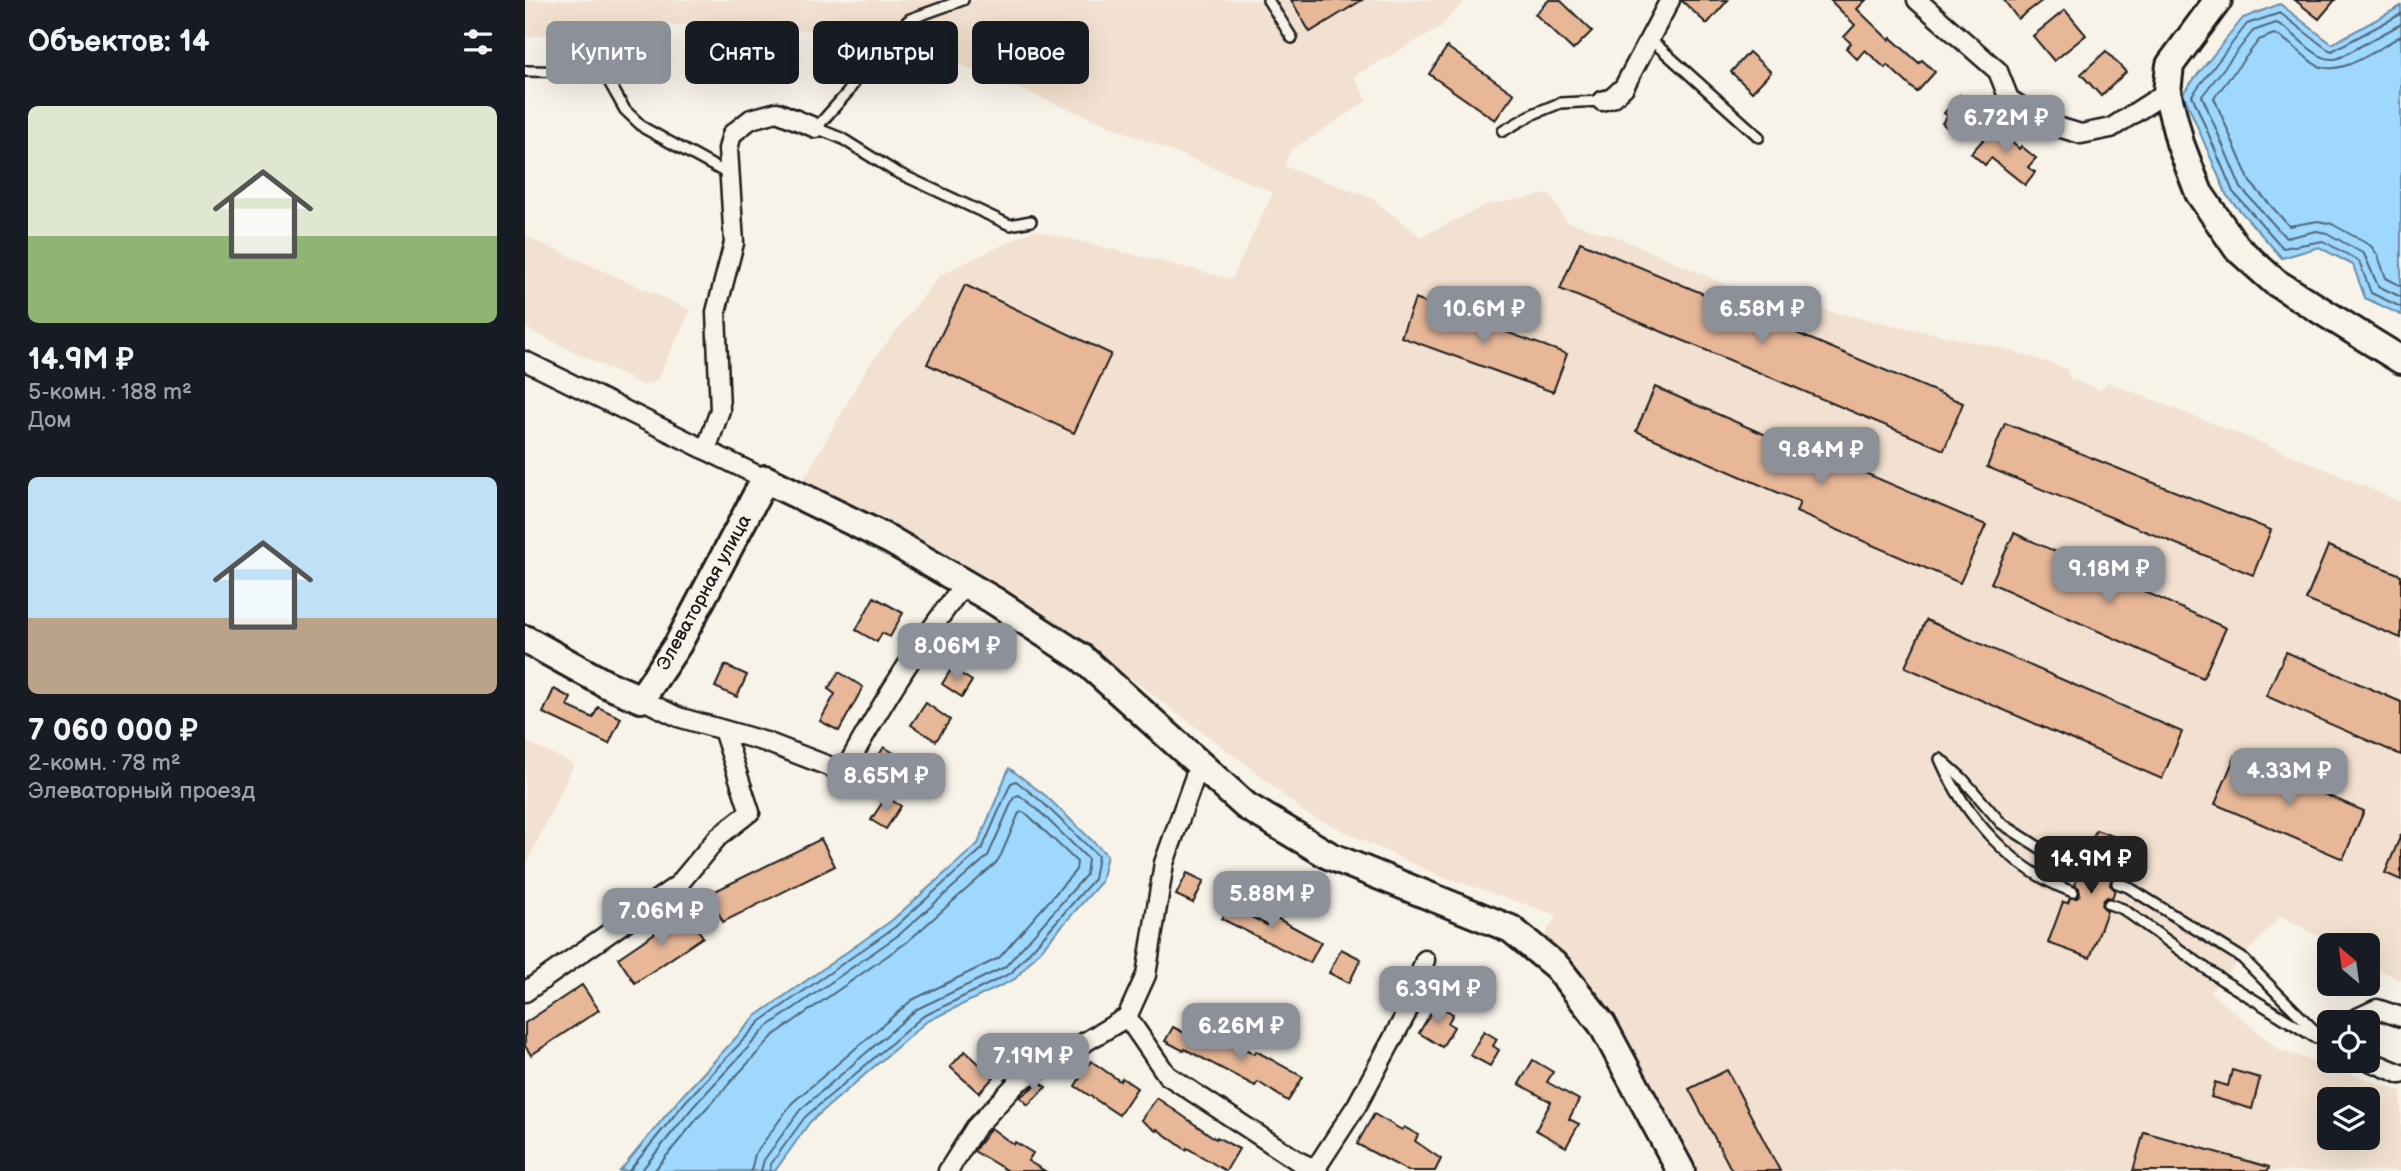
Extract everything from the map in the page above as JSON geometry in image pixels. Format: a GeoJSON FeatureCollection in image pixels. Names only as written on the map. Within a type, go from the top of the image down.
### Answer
{"type":"FeatureCollection","features":[{"type":"Feature","properties":{"kind":"street"},"geometry":{"type":"LineString","coordinates":[[1602,101],[1612,98],[1624,87],[1670,0]]}},
{"type":"Feature","properties":{"kind":"street"},"geometry":{"type":"LineString","coordinates":[[1917,0],[1998,71],[2009,99],[2048,124],[2081,134],[2111,128],[2167,92]]}},
{"type":"Feature","properties":{"kind":"street"},"geometry":{"type":"LineString","coordinates":[[2218,0],[2170,65],[2167,92],[2180,143],[2199,193],[2237,248],[2275,282],[2401,360]]}},
{"type":"Feature","properties":{"kind":"street"},"geometry":{"type":"LineString","coordinates":[[706,450],[720,410],[716,312],[734,243],[728,149],[732,134],[751,118],[777,112],[816,128]]}},
{"type":"Feature","properties":{"kind":"street"},"geometry":{"type":"LineString","coordinates":[[525,361],[890,540],[965,583],[1082,658],[1246,806],[1330,856],[1511,929],[1557,967],[1602,1024],[1681,1171]]}},
{"type":"Feature","properties":{"kind":"street","name":"Элеваторная улица"},"geometry":{"type":"LineString","coordinates":[[641,699],[678,644],[765,479]]}},
{"type":"Feature","properties":{"kind":"street"},"geometry":{"type":"LineString","coordinates":[[525,639],[606,684],[678,717],[766,742],[844,772],[882,703],[934,624],[965,583]]}},
{"type":"Feature","properties":{"kind":"street"},"geometry":{"type":"LineString","coordinates":[[525,992],[678,885],[718,837],[750,812],[723,730]]}},
{"type":"Feature","properties":{"kind":"street"},"geometry":{"type":"LineString","coordinates":[[948,1171],[975,1128],[1018,1082],[1127,1017],[1146,975],[1164,863],[1199,765]]}},
{"type":"Feature","properties":{"kind":"street"},"geometry":{"type":"LineString","coordinates":[[1127,1017],[1167,1075],[1297,1161],[1315,1170],[1357,1105],[1406,1014],[1425,960]]}},
{"type":"Feature","properties":{"kind":"street"},"geometry":{"type":"LineString","coordinates":[[2380,1010],[2401,1017]]}},
{"type":"Feature","properties":{"kind":"street"},"geometry":{"type":"LineString","coordinates":[[2380,1065],[2401,1074]]}},
{"type":"Feature","properties":{"kind":"lane"},"geometry":{"type":"LineString","coordinates":[[963,0],[910,19],[871,55],[848,92],[816,128],[841,138],[894,171],[1010,225],[1031,221]]}},
{"type":"Feature","properties":{"kind":"lane"},"geometry":{"type":"LineString","coordinates":[[1268,0],[1292,38]]}},
{"type":"Feature","properties":{"kind":"lane"},"geometry":{"type":"LineString","coordinates":[[1650,39],[1759,138]]}},
{"type":"Feature","properties":{"kind":"lane"},"geometry":{"type":"LineString","coordinates":[[525,71],[595,72],[608,79],[625,110],[644,128],[730,175]]}},
{"type":"Feature","properties":{"kind":"lane"},"geometry":{"type":"LineString","coordinates":[[1503,131],[1532,114],[1560,103],[1602,101]]}},
{"type":"Feature","properties":{"kind":"lane"},"geometry":{"type":"LineString","coordinates":[[2073,891],[2055,885],[2011,857],[1992,839],[1959,794],[1940,759],[1962,778],[2001,823],[2065,864],[2081,870]]}},
{"type":"Feature","properties":{"kind":"lane"},"geometry":{"type":"LineString","coordinates":[[2117,883],[2128,887],[2242,958],[2317,1033]]}},
{"type":"Feature","properties":{"kind":"lane"},"geometry":{"type":"LineString","coordinates":[[2109,905],[2123,909],[2222,980],[2317,1038]]}},
{"type":"Feature","properties":{"kind":"shaded area"},"geometry":{"type":"Polygon","coordinates":[[[525,0],[1465,0],[1441,27],[1354,76],[1367,101],[1290,151],[1284,166],[1371,198],[1421,237],[1486,205],[1549,194],[1567,222],[1620,238],[1745,293],[2005,349],[2065,368],[2071,379],[2101,390],[2108,382],[2304,460],[2401,502],[2401,981],[2380,970],[2380,933],[2317,933],[2317,935],[2281,916],[2210,992],[2279,1050],[2317,1063],[2317,1073],[2347,1073],[2401,1091],[2401,1171],[1693,1171],[1629,1049],[1545,935],[1557,915],[1435,874],[1305,813],[1248,766],[1082,642],[961,563],[800,486],[867,368],[940,275],[1034,230],[1232,279],[1273,192],[1007,84],[1089,84],[1089,21],[972,21],[972,70],[958,64],[958,21],[813,21],[813,32],[799,30],[799,21],[685,21],[685,25],[671,25],[671,21],[546,21],[546,35],[525,37],[525,0]]]}},
{"type":"Feature","properties":{"kind":"shaded area"},"geometry":{"type":"Polygon","coordinates":[[[525,236],[691,310],[656,381],[643,385],[525,328],[525,236]]]}},
{"type":"Feature","properties":{"kind":"shaded area"},"geometry":{"type":"Polygon","coordinates":[[[525,741],[574,764],[525,867],[525,741]]]}},
{"type":"Feature","properties":{"kind":"water"},"geometry":{"type":"Polygon","coordinates":[[[2280,4],[2332,44],[2401,6],[2401,315],[2365,298],[2353,265],[2319,247],[2282,258],[2227,196],[2183,93],[2243,18],[2280,4]]]}},
{"type":"Feature","properties":{"kind":"water"},"geometry":{"type":"Polygon","coordinates":[[[1009,768],[1046,796],[1107,855],[1101,882],[1015,979],[926,1022],[810,1122],[775,1171],[620,1171],[681,1097],[756,1016],[891,921],[978,844],[1009,768]]]}},
{"type":"Feature","properties":{"kind":"building"},"geometry":{"type":"Polygon","coordinates":[[[1291,0],[1362,0],[1310,32],[1291,0]]]}},
{"type":"Feature","properties":{"kind":"building"},"geometry":{"type":"Polygon","coordinates":[[[1549,0],[1560,0],[1592,31],[1573,50],[1535,14],[1549,0]]]}},
{"type":"Feature","properties":{"kind":"building"},"geometry":{"type":"Polygon","coordinates":[[[1681,0],[1728,0],[1707,24],[1681,0]]]}},
{"type":"Feature","properties":{"kind":"building"},"geometry":{"type":"Polygon","coordinates":[[[1830,0],[1866,0],[1857,9],[1889,40],[1891,38],[1919,63],[1922,60],[1935,72],[1917,92],[1887,65],[1885,68],[1865,50],[1857,59],[1846,48],[1851,43],[1844,37],[1855,25],[1830,0]]]}},
{"type":"Feature","properties":{"kind":"building"},"geometry":{"type":"Polygon","coordinates":[[[2004,0],[2043,0],[2018,19],[2004,0]]]}},
{"type":"Feature","properties":{"kind":"building"},"geometry":{"type":"Polygon","coordinates":[[[2295,0],[2335,0],[2319,19],[2295,0]]]}},
{"type":"Feature","properties":{"kind":"building"},"geometry":{"type":"Polygon","coordinates":[[[2065,10],[2086,35],[2054,61],[2033,36],[2065,10]]]}},
{"type":"Feature","properties":{"kind":"building"},"geometry":{"type":"Polygon","coordinates":[[[1447,47],[1514,94],[1495,120],[1429,74],[1447,47]]]}},
{"type":"Feature","properties":{"kind":"building"},"geometry":{"type":"Polygon","coordinates":[[[2106,51],[2126,72],[2101,96],[2081,74],[2106,51]]]}},
{"type":"Feature","properties":{"kind":"building"},"geometry":{"type":"Polygon","coordinates":[[[1749,52],[1771,72],[1752,92],[1731,72],[1749,52]]]}},
{"type":"Feature","properties":{"kind":"building"},"geometry":{"type":"Polygon","coordinates":[[[1960,95],[1976,109],[1953,133],[1942,123],[1948,116],[1944,113],[1960,95]]]}},
{"type":"Feature","properties":{"kind":"building"},"geometry":{"type":"Polygon","coordinates":[[[1995,127],[2019,149],[2021,146],[2036,158],[2028,167],[2035,172],[2025,185],[1991,158],[1985,165],[1971,153],[1995,127]]]}},
{"type":"Feature","properties":{"kind":"building"},"geometry":{"type":"Polygon","coordinates":[[[1580,242],[1963,403],[1944,450],[1560,289],[1580,242]]]}},
{"type":"Feature","properties":{"kind":"building"},"geometry":{"type":"Polygon","coordinates":[[[965,285],[1111,354],[1074,433],[927,364],[965,285]]]}},
{"type":"Feature","properties":{"kind":"building"},"geometry":{"type":"Polygon","coordinates":[[[1415,299],[1567,354],[1553,392],[1401,337],[1415,299]]]}},
{"type":"Feature","properties":{"kind":"building"},"geometry":{"type":"Polygon","coordinates":[[[1655,387],[1819,458],[1821,454],[1986,525],[1960,583],[1796,512],[1800,502],[1636,431],[1655,387]]]}},
{"type":"Feature","properties":{"kind":"building"},"geometry":{"type":"Polygon","coordinates":[[[2005,423],[2271,530],[2253,575],[1987,467],[2005,423]]]}},
{"type":"Feature","properties":{"kind":"building"},"geometry":{"type":"Polygon","coordinates":[[[2014,533],[2226,628],[2203,678],[1991,583],[2014,533]]]}},
{"type":"Feature","properties":{"kind":"building"},"geometry":{"type":"Polygon","coordinates":[[[2328,546],[2401,575],[2401,638],[2306,600],[2328,546]]]}},
{"type":"Feature","properties":{"kind":"building"},"geometry":{"type":"Polygon","coordinates":[[[874,597],[903,613],[890,637],[882,633],[877,642],[856,630],[874,597]]]}},
{"type":"Feature","properties":{"kind":"building"},"geometry":{"type":"Polygon","coordinates":[[[1926,620],[2182,732],[2162,779],[1905,667],[1926,620]]]}},
{"type":"Feature","properties":{"kind":"building"},"geometry":{"type":"Polygon","coordinates":[[[2286,652],[2401,702],[2401,755],[2266,696],[2286,652]]]}},
{"type":"Feature","properties":{"kind":"building"},"geometry":{"type":"Polygon","coordinates":[[[725,665],[747,675],[737,697],[715,687],[725,665]]]}},
{"type":"Feature","properties":{"kind":"building"},"geometry":{"type":"Polygon","coordinates":[[[952,668],[972,681],[962,697],[942,684],[952,668]]]}},
{"type":"Feature","properties":{"kind":"building"},"geometry":{"type":"Polygon","coordinates":[[[839,672],[863,687],[839,731],[820,721],[835,694],[828,689],[839,672]]]}},
{"type":"Feature","properties":{"kind":"building"},"geometry":{"type":"Polygon","coordinates":[[[554,689],[571,698],[567,706],[593,718],[598,707],[621,718],[609,744],[543,713],[554,689]]]}},
{"type":"Feature","properties":{"kind":"building"},"geometry":{"type":"Polygon","coordinates":[[[926,703],[950,720],[936,741],[911,725],[926,703]]]}},
{"type":"Feature","properties":{"kind":"building"},"geometry":{"type":"Polygon","coordinates":[[[884,747],[907,761],[897,777],[874,763],[884,747]]]}},
{"type":"Feature","properties":{"kind":"building"},"geometry":{"type":"Polygon","coordinates":[[[2235,756],[2364,811],[2343,859],[2215,804],[2235,756]]]}},
{"type":"Feature","properties":{"kind":"building"},"geometry":{"type":"Polygon","coordinates":[[[886,797],[901,806],[886,829],[871,820],[886,797]]]}},
{"type":"Feature","properties":{"kind":"building"},"geometry":{"type":"Polygon","coordinates":[[[2096,830],[2132,843],[2120,877],[2115,876],[2111,880],[2110,885],[2115,890],[2112,898],[2107,897],[2103,901],[2102,906],[2107,911],[2090,958],[2048,943],[2063,902],[2068,903],[2070,898],[2077,898],[2080,894],[2075,885],[2078,876],[2085,876],[2088,872],[2083,863],[2096,830]]]}},
{"type":"Feature","properties":{"kind":"building"},"geometry":{"type":"Polygon","coordinates":[[[2401,835],[2401,880],[2385,873],[2401,835]]]}},
{"type":"Feature","properties":{"kind":"building"},"geometry":{"type":"Polygon","coordinates":[[[821,839],[835,866],[723,922],[709,894],[821,839]]]}},
{"type":"Feature","properties":{"kind":"building"},"geometry":{"type":"Polygon","coordinates":[[[1187,873],[1204,881],[1193,903],[1176,895],[1187,873]]]}},
{"type":"Feature","properties":{"kind":"building"},"geometry":{"type":"Polygon","coordinates":[[[1234,895],[1249,903],[1244,913],[1267,925],[1271,915],[1321,942],[1310,963],[1222,919],[1234,895]]]}},
{"type":"Feature","properties":{"kind":"building"},"geometry":{"type":"Polygon","coordinates":[[[686,912],[703,937],[635,983],[618,958],[686,912]]]}},
{"type":"Feature","properties":{"kind":"building"},"geometry":{"type":"Polygon","coordinates":[[[1341,949],[1361,959],[1349,983],[1329,973],[1341,949]]]}},
{"type":"Feature","properties":{"kind":"building"},"geometry":{"type":"Polygon","coordinates":[[[582,985],[599,1010],[531,1055],[525,1046],[525,1023],[582,985]]]}},
{"type":"Feature","properties":{"kind":"building"},"geometry":{"type":"Polygon","coordinates":[[[1436,1004],[1453,1014],[1448,1023],[1454,1027],[1442,1047],[1419,1033],[1436,1004]]]}},
{"type":"Feature","properties":{"kind":"building"},"geometry":{"type":"Polygon","coordinates":[[[1173,1027],[1211,1047],[1218,1035],[1255,1054],[1256,1051],[1303,1077],[1288,1101],[1258,1082],[1255,1086],[1165,1041],[1173,1027]]]}},
{"type":"Feature","properties":{"kind":"building"},"geometry":{"type":"Polygon","coordinates":[[[1484,1031],[1497,1039],[1493,1046],[1499,1050],[1490,1066],[1470,1055],[1484,1031]]]}},
{"type":"Feature","properties":{"kind":"building"},"geometry":{"type":"Polygon","coordinates":[[[965,1051],[994,1077],[979,1093],[950,1067],[965,1051]]]}},
{"type":"Feature","properties":{"kind":"building"},"geometry":{"type":"Polygon","coordinates":[[[1533,1060],[1553,1072],[1547,1082],[1579,1100],[1569,1119],[1579,1124],[1566,1147],[1536,1130],[1551,1102],[1519,1084],[1533,1060]]]}},
{"type":"Feature","properties":{"kind":"building"},"geometry":{"type":"Polygon","coordinates":[[[1091,1061],[1120,1081],[1122,1078],[1137,1088],[1119,1115],[1075,1086],[1091,1061]]]}},
{"type":"Feature","properties":{"kind":"building"},"geometry":{"type":"Polygon","coordinates":[[[1727,1070],[1780,1171],[1732,1171],[1689,1089],[1727,1070]]]}},
{"type":"Feature","properties":{"kind":"building"},"geometry":{"type":"Polygon","coordinates":[[[2232,1070],[2260,1078],[2252,1109],[2211,1097],[2215,1082],[2228,1086],[2232,1070]]]}},
{"type":"Feature","properties":{"kind":"building"},"geometry":{"type":"Polygon","coordinates":[[[1040,1082],[1046,1087],[1028,1105],[1020,1097],[1040,1082]]]}},
{"type":"Feature","properties":{"kind":"building"},"geometry":{"type":"Polygon","coordinates":[[[1157,1098],[1216,1139],[1217,1137],[1239,1149],[1226,1171],[1187,1148],[1186,1150],[1141,1120],[1157,1098]]]}},
{"type":"Feature","properties":{"kind":"building"},"geometry":{"type":"Polygon","coordinates":[[[1374,1114],[1402,1130],[1404,1127],[1418,1135],[1415,1141],[1441,1159],[1435,1171],[1408,1171],[1357,1144],[1374,1114]]]}},
{"type":"Feature","properties":{"kind":"building"},"geometry":{"type":"Polygon","coordinates":[[[991,1128],[1014,1145],[1015,1142],[1033,1153],[1028,1161],[1045,1171],[1008,1171],[974,1151],[991,1128]]]}},
{"type":"Feature","properties":{"kind":"building"},"geometry":{"type":"Polygon","coordinates":[[[2144,1132],[2269,1167],[2268,1171],[2133,1171],[2144,1132]]]}}]}
